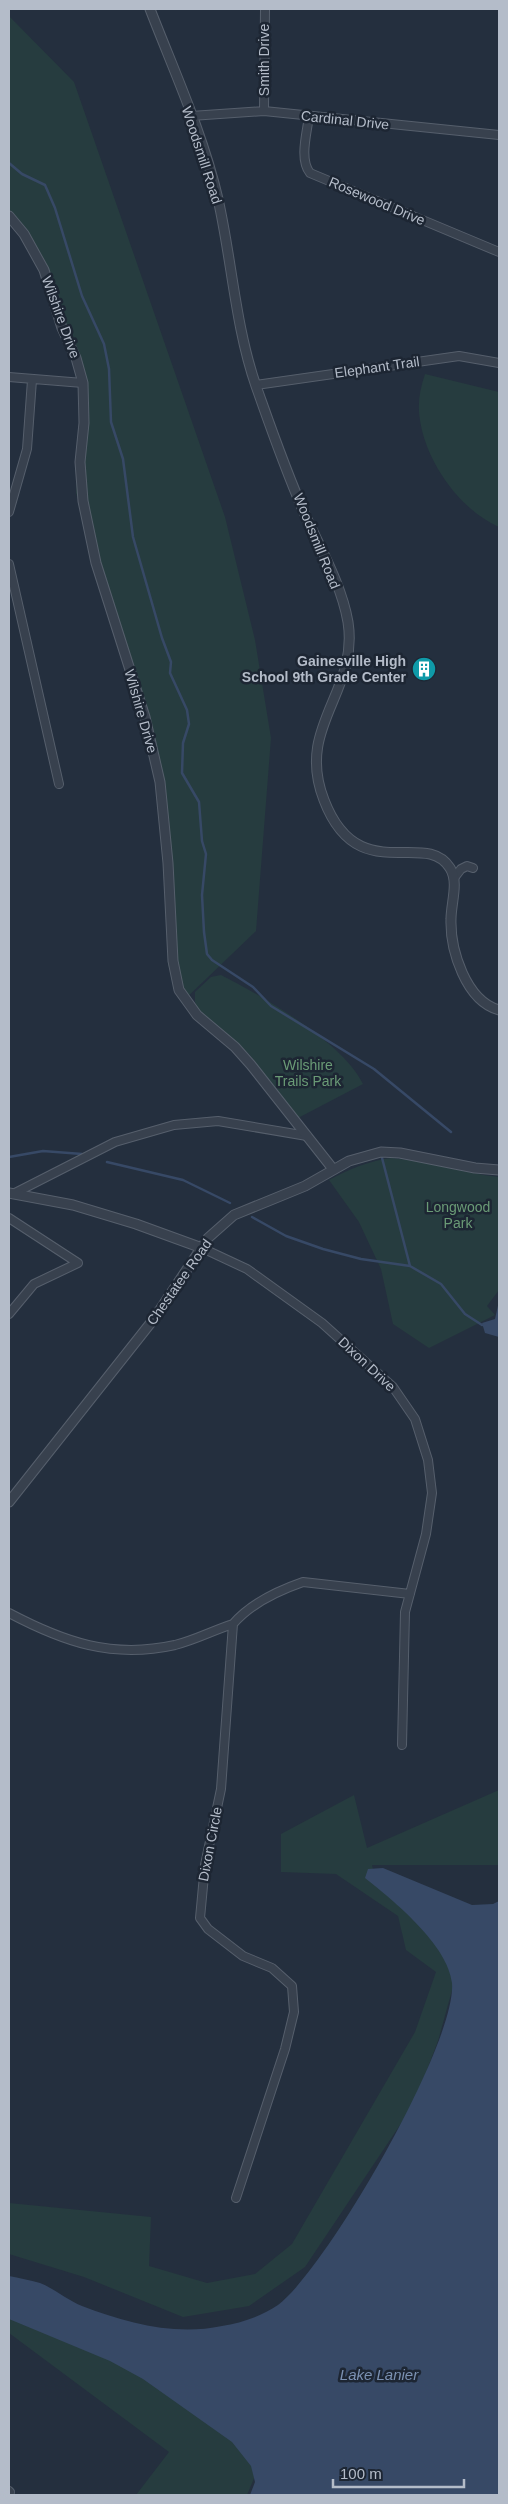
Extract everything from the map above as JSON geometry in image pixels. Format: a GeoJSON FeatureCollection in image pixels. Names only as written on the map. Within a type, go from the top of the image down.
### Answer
{"type":"FeatureCollection","features":[{"type":"Feature","properties":{"kind":"street","name":"Woodsmill Road"},"geometry":{"type":"LineString","coordinates":[[150,9],[191,116],[217,197],[239,320],[256,385],[308,519],[327,557],[348,624],[349,657],[345,676],[325,717],[318,740],[318,776],[323,799],[338,826],[359,846],[379,853],[409,852],[434,855],[444,861],[454,878]]}},
{"type":"Feature","properties":{"kind":"street","name":"Smith Drive"},"geometry":{"type":"LineString","coordinates":[[264,111],[265,9]]}},
{"type":"Feature","properties":{"kind":"street","name":"Cardinal Drive"},"geometry":{"type":"LineString","coordinates":[[191,116],[264,111],[499,135]]}},
{"type":"Feature","properties":{"kind":"street","name":"Rosewood Drive"},"geometry":{"type":"LineString","coordinates":[[308,116],[305,167],[310,173],[499,252]]}},
{"type":"Feature","properties":{"kind":"street","name":"Wilshire Drive"},"geometry":{"type":"LineString","coordinates":[[9,216],[24,234],[44,270],[62,328],[76,358],[83,383],[84,422],[80,462],[83,501],[96,563],[145,717],[160,782],[168,863],[175,977],[188,1004],[251,1065],[333,1169]]}},
{"type":"Feature","properties":{"kind":"street","name":"Elephant Trail"},"geometry":{"type":"LineString","coordinates":[[256,385],[458,356],[499,363]]}},
{"type":"Feature","properties":{"kind":"street"},"geometry":{"type":"LineString","coordinates":[[9,377],[83,383]]}},
{"type":"Feature","properties":{"kind":"street"},"geometry":{"type":"LineString","coordinates":[[9,512],[27,449],[32,380]]}},
{"type":"Feature","properties":{"kind":"street"},"geometry":{"type":"LineString","coordinates":[[9,564],[59,784]]}},
{"type":"Feature","properties":{"kind":"street"},"geometry":{"type":"LineString","coordinates":[[472,868],[467,866],[461,869],[454,878],[451,919],[457,956],[469,983],[480,999],[486,1006],[499,1010]]}},
{"type":"Feature","properties":{"kind":"street"},"geometry":{"type":"LineString","coordinates":[[11,1194],[115,1142],[174,1125],[218,1121],[307,1136]]}},
{"type":"Feature","properties":{"kind":"street","name":"Chestatee Road"},"geometry":{"type":"LineString","coordinates":[[9,1502],[153,1320],[208,1238],[234,1215],[304,1186],[333,1169],[360,1157],[381,1152],[400,1153],[475,1168],[499,1170]]}},
{"type":"Feature","properties":{"kind":"street","name":"Dixon Drive"},"geometry":{"type":"LineString","coordinates":[[11,1194],[82,1208],[136,1224],[202,1248],[247,1269],[322,1323],[383,1377],[410,1412],[428,1460],[432,1493],[426,1534],[405,1612],[402,1744]]}},
{"type":"Feature","properties":{"kind":"street"},"geometry":{"type":"LineString","coordinates":[[9,1218],[78,1263],[34,1284],[9,1314]]}},
{"type":"Feature","properties":{"kind":"street"},"geometry":{"type":"LineString","coordinates":[[9,1613],[44,1632],[86,1646],[115,1651],[175,1644],[233,1624],[250,1607],[288,1587],[303,1582],[410,1594]]}},
{"type":"Feature","properties":{"kind":"street","name":"Dixon Circle"},"geometry":{"type":"LineString","coordinates":[[233,1624],[221,1790],[205,1865],[200,1918],[208,1929],[243,1956],[272,1968],[292,1986],[294,2012],[285,2049],[236,2198]]}},
{"type":"Feature","properties":{"kind":"green space"},"geometry":{"type":"Polygon","coordinates":[[[9,16],[74,82],[225,517],[255,640],[271,738],[256,931],[182,1002],[168,965],[164,821],[140,700],[76,493],[82,389],[63,323],[25,231],[9,219],[9,16]]]}},
{"type":"Feature","properties":{"kind":"green space"},"geometry":{"type":"Polygon","coordinates":[[[425,374],[499,392],[499,527],[471,509],[458,497],[437,468],[429,452],[420,420],[419,408],[420,391],[425,374]]]}},
{"type":"Feature","properties":{"kind":"green space","name":"Wilshire Trails Park"},"geometry":{"type":"Polygon","coordinates":[[[221,975],[279,1008],[320,1037],[353,1068],[363,1084],[298,1118],[249,1054],[198,1010],[195,1002],[195,992],[211,977],[221,975]]]}},
{"type":"Feature","properties":{"kind":"green space","name":"Longwood Park"},"geometry":{"type":"Polygon","coordinates":[[[391,1158],[499,1177],[499,1290],[487,1306],[495,1315],[429,1348],[393,1324],[381,1269],[359,1222],[329,1180],[359,1166],[391,1158]]]}},
{"type":"Feature","properties":{"kind":"green space"},"geometry":{"type":"Polygon","coordinates":[[[499,1790],[499,1865],[372,1865],[376,1884],[448,1950],[454,1983],[438,2041],[414,2104],[305,2267],[249,2306],[183,2317],[84,2277],[9,2254],[9,2203],[151,2217],[149,2266],[207,2283],[255,2274],[292,2244],[415,2032],[436,1972],[406,1950],[398,1916],[336,1874],[281,1872],[281,1834],[354,1795],[367,1848],[499,1790]]]}},
{"type":"Feature","properties":{"kind":"green space"},"geometry":{"type":"Polygon","coordinates":[[[9,2310],[62,2332],[236,2431],[257,2471],[247,2495],[136,2495],[169,2452],[9,2333],[9,2310]]]}},
{"type":"Feature","properties":{"kind":"water"},"geometry":{"type":"Polygon","coordinates":[[[499,1301],[499,1337],[485,1333],[482,1323],[495,1319],[499,1301]]]}},
{"type":"Feature","properties":{"kind":"water","name":"Lake Lanier"},"geometry":{"type":"Polygon","coordinates":[[[383,1868],[472,1905],[493,1904],[499,1901],[499,2495],[250,2495],[255,2482],[251,2466],[232,2442],[143,2379],[110,2361],[9,2319],[9,2276],[40,2283],[77,2304],[116,2318],[169,2329],[204,2329],[244,2321],[278,2305],[300,2283],[327,2248],[385,2153],[434,2053],[448,2013],[452,1983],[441,1954],[404,1911],[365,1878],[368,1869],[383,1868]]]}},
{"type":"Feature","properties":{"kind":"waterway"},"geometry":{"type":"LineString","coordinates":[[9,163],[22,174],[45,185],[55,208],[82,296],[104,344],[109,369],[111,422],[123,459],[133,537],[162,638],[171,662],[170,673],[187,710],[189,724],[183,743],[182,773],[199,802],[202,841],[206,854],[202,895],[207,954],[212,960],[253,987],[271,1006],[374,1069],[451,1132]]}},
{"type":"Feature","properties":{"kind":"waterway"},"geometry":{"type":"LineString","coordinates":[[9,1157],[43,1151],[82,1154]]}},
{"type":"Feature","properties":{"kind":"waterway"},"geometry":{"type":"LineString","coordinates":[[381,1154],[410,1266]]}},
{"type":"Feature","properties":{"kind":"waterway"},"geometry":{"type":"LineString","coordinates":[[107,1162],[183,1180],[230,1203]]}},
{"type":"Feature","properties":{"kind":"waterway"},"geometry":{"type":"LineString","coordinates":[[252,1217],[286,1236],[323,1249],[361,1259],[410,1266],[441,1284],[465,1314],[482,1325]]}},
{"type":"Feature","properties":{"kind":"place","name":"Gainesville High School 9th Grade Center"},"geometry":{"type":"Point","coordinates":[424,669]}}]}
